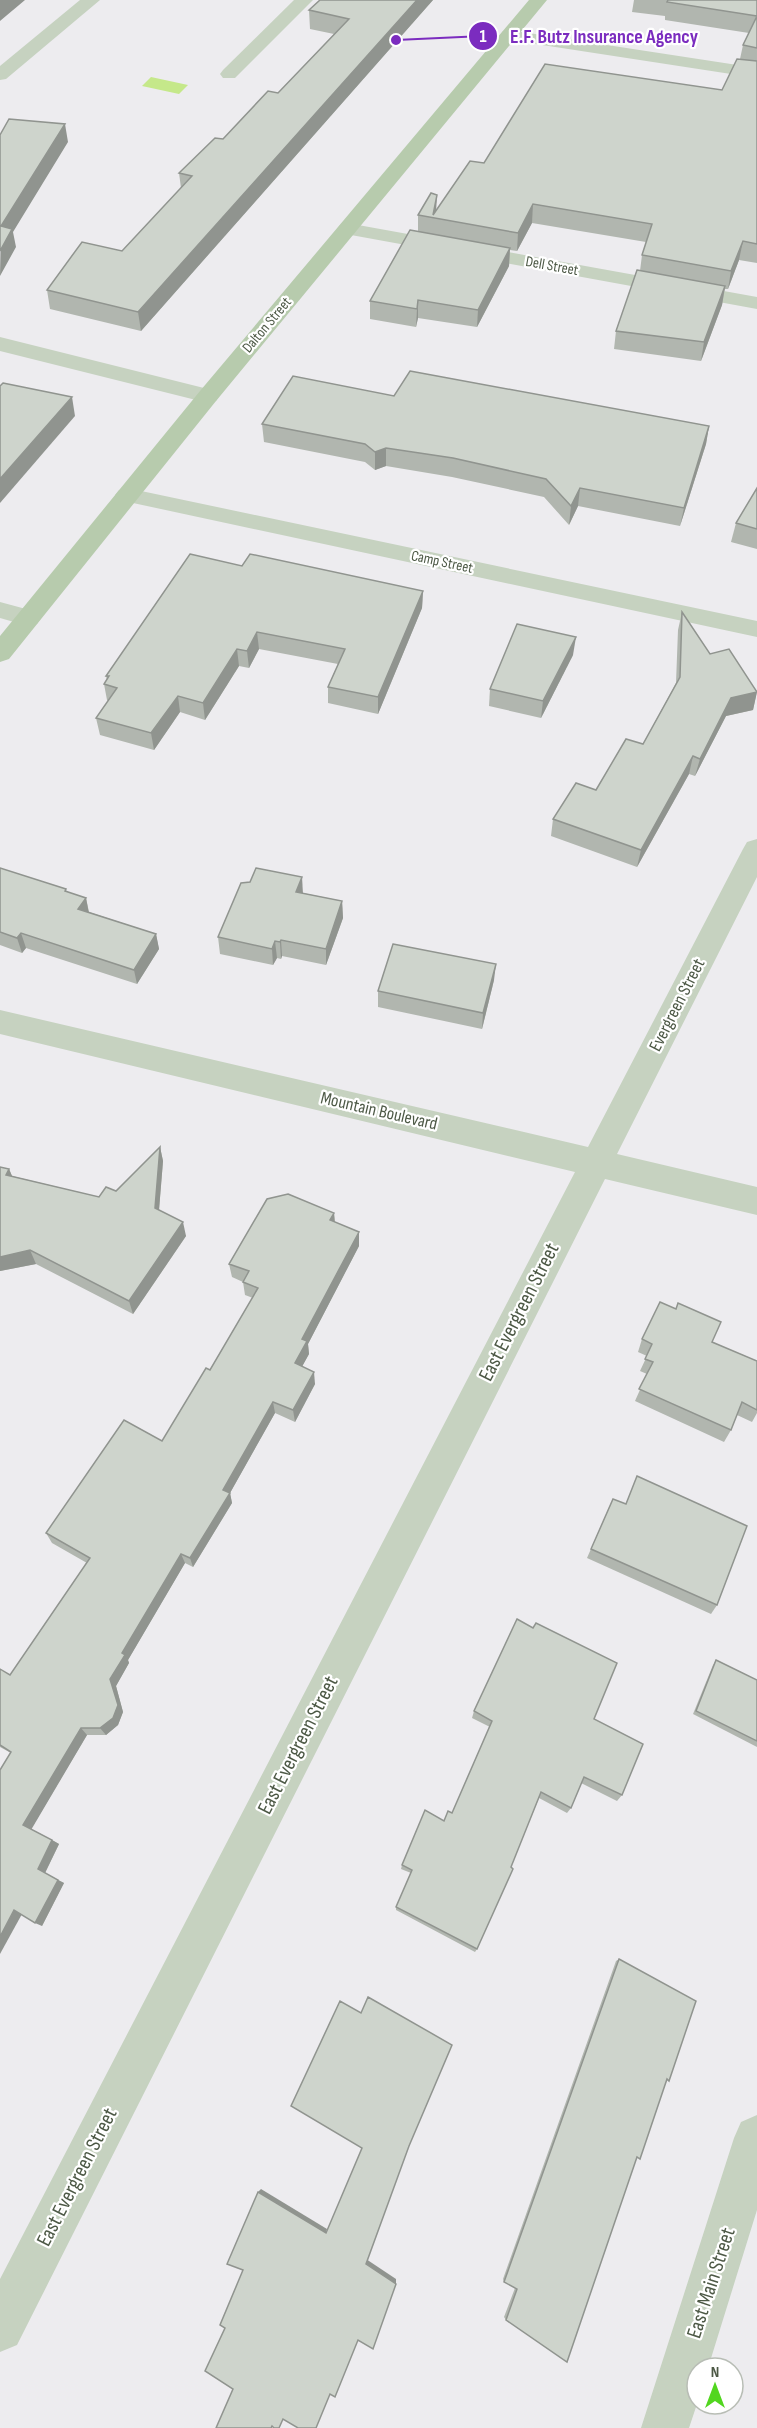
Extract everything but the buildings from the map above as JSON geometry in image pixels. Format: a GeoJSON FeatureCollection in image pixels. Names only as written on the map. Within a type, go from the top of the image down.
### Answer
{"type":"FeatureCollection","features":[{"type":"Feature","properties":{"kind":"main road","name":"Dalton Street"},"geometry":{"type":"LineString","coordinates":[[0,653],[208,396],[538,0]]}},
{"type":"Feature","properties":{"kind":"street"},"geometry":{"type":"LineString","coordinates":[[0,75],[91,0]]}},
{"type":"Feature","properties":{"kind":"street"},"geometry":{"type":"LineString","coordinates":[[229,74],[304,0]]}},
{"type":"Feature","properties":{"kind":"street"},"geometry":{"type":"LineString","coordinates":[[509,36],[757,73]]}},
{"type":"Feature","properties":{"kind":"street","name":"Dell Street"},"geometry":{"type":"LineString","coordinates":[[347,229],[757,303]]}},
{"type":"Feature","properties":{"kind":"street"},"geometry":{"type":"LineString","coordinates":[[0,344],[208,396]]}},
{"type":"Feature","properties":{"kind":"street","name":"Camp Street"},"geometry":{"type":"LineString","coordinates":[[127,495],[757,629]]}},
{"type":"Feature","properties":{"kind":"street"},"geometry":{"type":"LineString","coordinates":[[0,610],[28,618]]}},
{"type":"Feature","properties":{"kind":"street","name":"Evergreen Street"},"geometry":{"type":"LineString","coordinates":[[596,1161],[757,849]]}},
{"type":"Feature","properties":{"kind":"street","name":"Mountain Boulevard"},"geometry":{"type":"LineString","coordinates":[[0,1022],[596,1161],[757,1201]]}},
{"type":"Feature","properties":{"kind":"street","name":"East Evergreen Street"},"geometry":{"type":"LineString","coordinates":[[0,2328],[596,1161]]}},
{"type":"Feature","properties":{"kind":"street","name":"East Main Street"},"geometry":{"type":"LineString","coordinates":[[665,2428],[757,2138]]}},
{"type":"Feature","properties":{"kind":"shaded area"},"geometry":{"type":"Polygon","coordinates":[[[151,77],[188,85],[179,94],[142,86],[151,77]]]}},
{"type":"Feature","properties":{"kind":"place","name":"E.F. Butz Insurance Agency"},"geometry":{"type":"Point","coordinates":[396,40]}}]}
